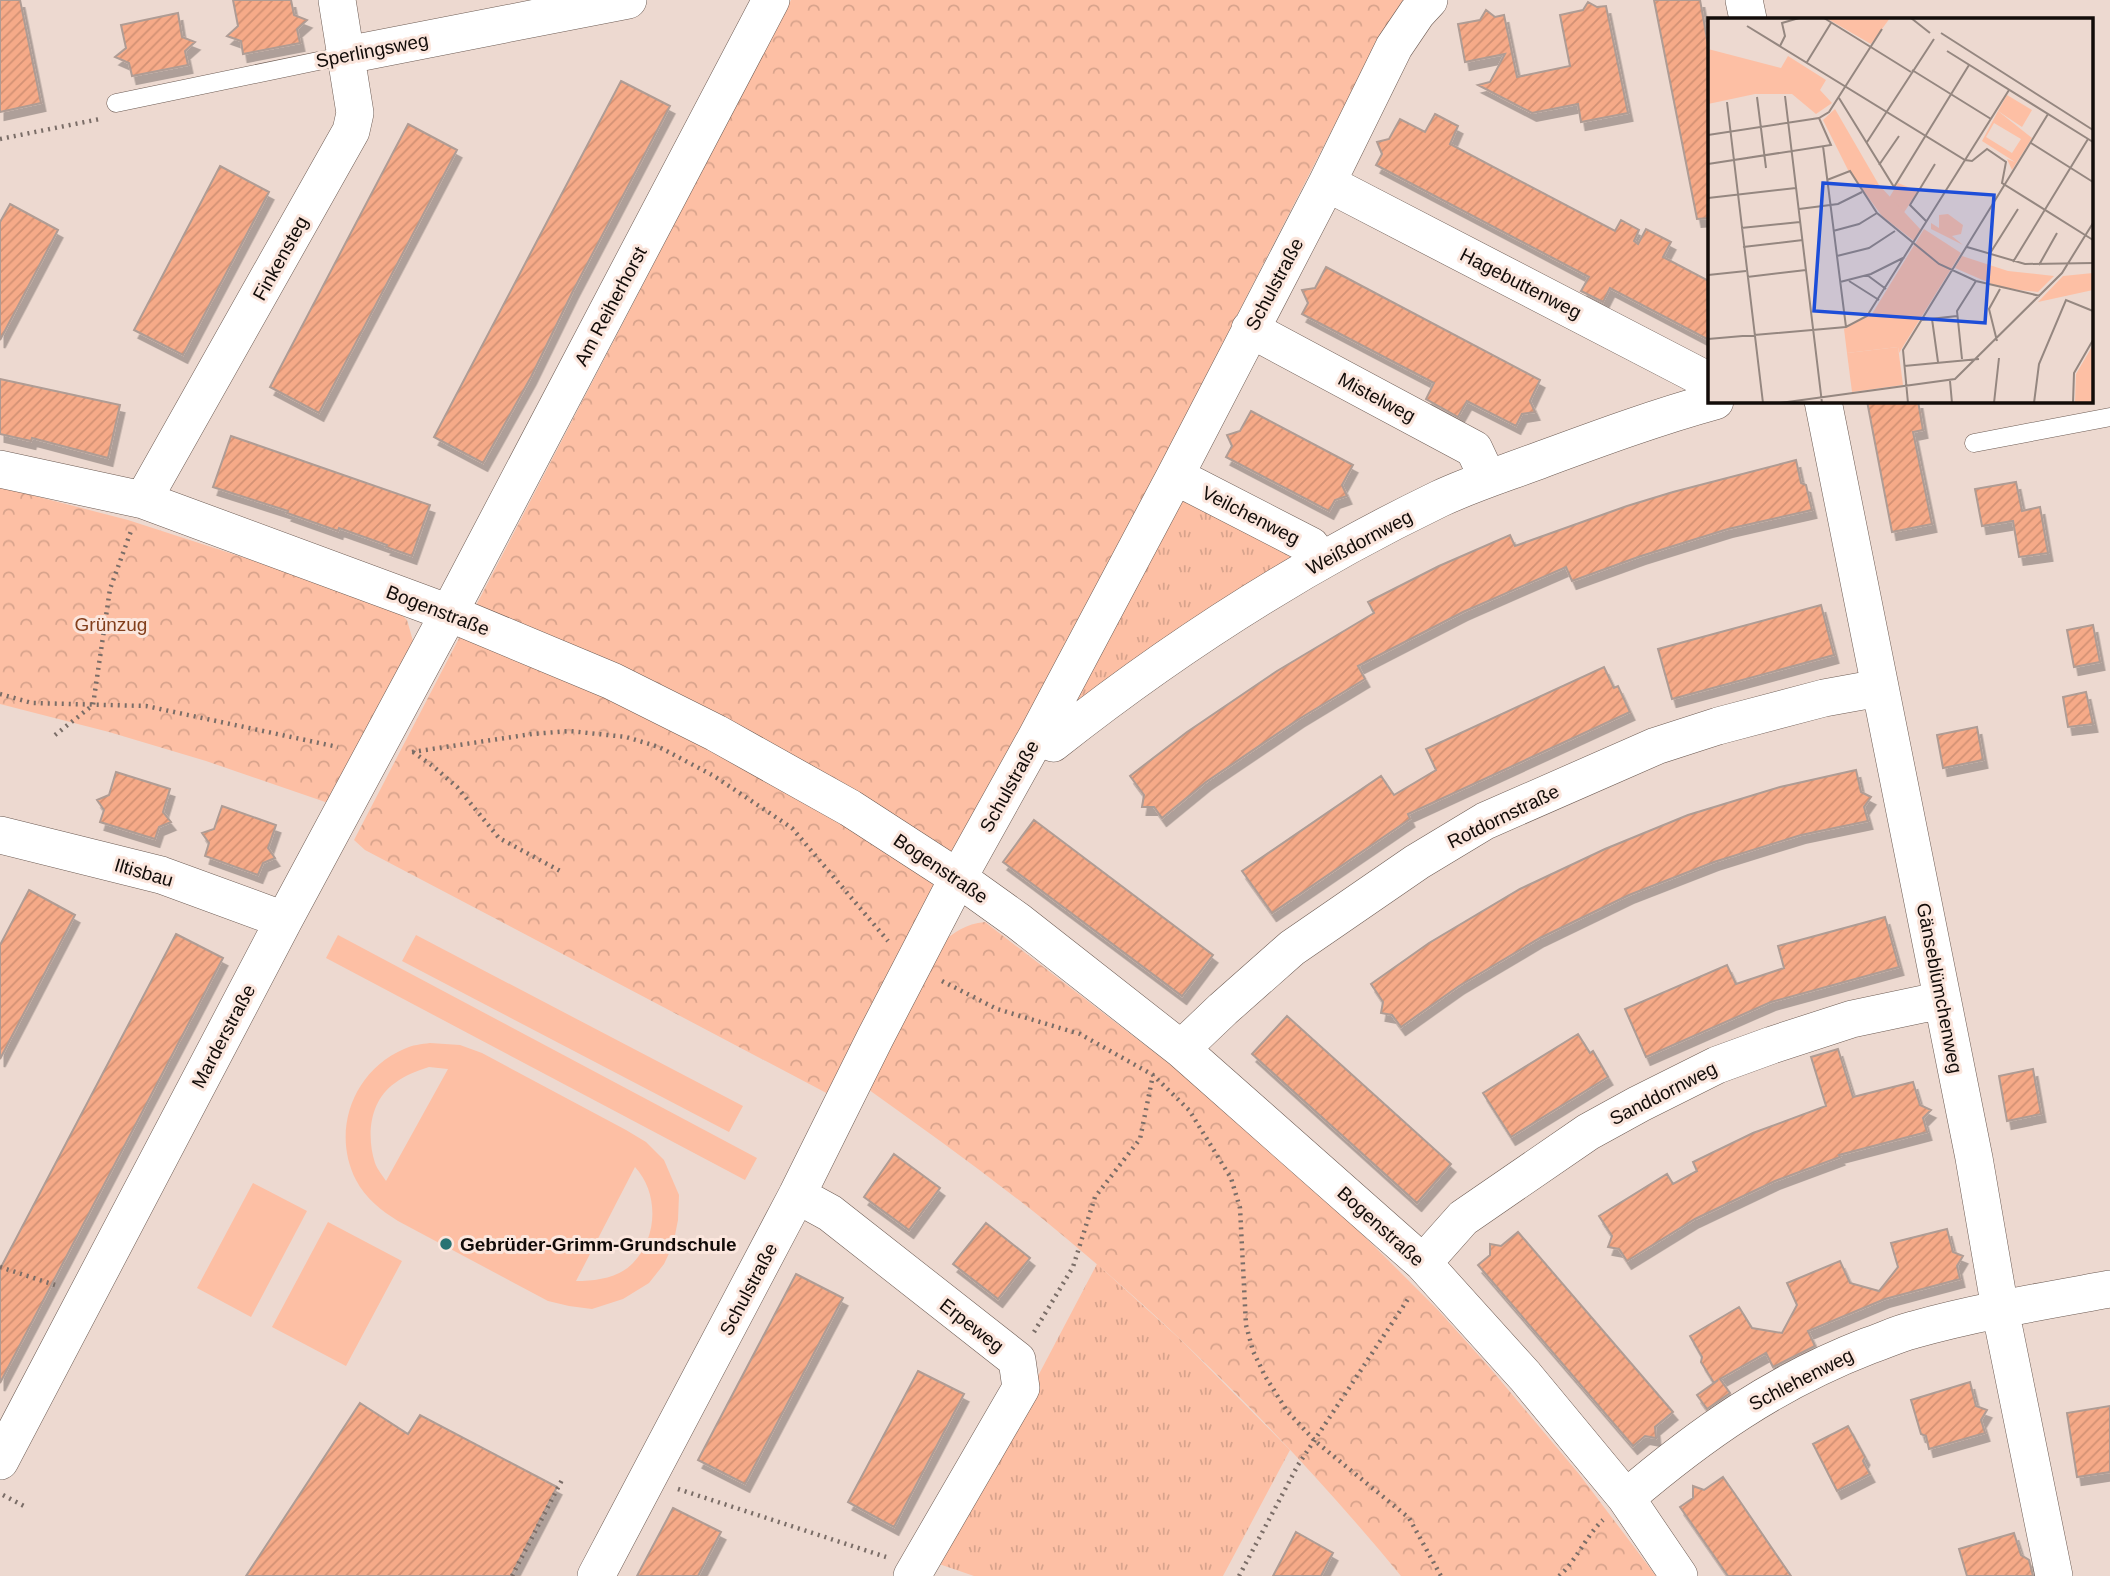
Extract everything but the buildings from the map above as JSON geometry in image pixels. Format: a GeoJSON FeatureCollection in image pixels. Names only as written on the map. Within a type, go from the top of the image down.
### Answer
{"type":"FeatureCollection","features":[{"type":"Feature","properties":{"kind":"street","name":"Finkensteg"},"geometry":{"type":"LineString","coordinates":[[142,500],[351,131],[355,113],[337,0]]}},
{"type":"Feature","properties":{"kind":"street","name":"Sperlingsweg"},"geometry":{"type":"LineString","coordinates":[[347,55],[628,0]]}},
{"type":"Feature","properties":{"kind":"street","name":"Am Reiherhorst"},"geometry":{"type":"LineString","coordinates":[[449,613],[771,0]]}},
{"type":"Feature","properties":{"kind":"street","name":"Schulstraße"},"geometry":{"type":"LineString","coordinates":[[596,1576],[797,1195],[958,878],[1175,476],[1327,183],[1394,47],[1429,0]]}},
{"type":"Feature","properties":{"kind":"street"},"geometry":{"type":"LineString","coordinates":[[1744,0],[1748,18]]}},
{"type":"Feature","properties":{"kind":"street","name":"Hagebuttenweg"},"geometry":{"type":"LineString","coordinates":[[1327,183],[1705,379],[1708,387]]}},
{"type":"Feature","properties":{"kind":"street","name":"Mistelweg"},"geometry":{"type":"LineString","coordinates":[[1250,329],[1474,449],[1488,479]]}},
{"type":"Feature","properties":{"kind":"street","name":"Weißdornweg"},"geometry":{"type":"LineString","coordinates":[[1037,736],[1053,743],[1175,652],[1321,561],[1441,498],[1640,424],[1711,402]]}},
{"type":"Feature","properties":{"kind":"street","name":"Gänseblümchenweg"},"geometry":{"type":"LineString","coordinates":[[1823,402],[1974,1158],[2000,1309],[2054,1576]]}},
{"type":"Feature","properties":{"kind":"street","name":"Bogenstraße"},"geometry":{"type":"LineString","coordinates":[[0,469],[142,500],[449,613],[612,681],[704,727],[850,808],[958,878],[1018,921],[1181,1049],[1423,1263],[1525,1376],[1626,1498],[1679,1576]]}},
{"type":"Feature","properties":{"kind":"street","name":"Veilchenweg"},"geometry":{"type":"LineString","coordinates":[[1175,476],[1311,546],[1321,561]]}},
{"type":"Feature","properties":{"kind":"street","name":"Marderstraße"},"geometry":{"type":"LineString","coordinates":[[0,1461],[284,920],[449,613]]}},
{"type":"Feature","properties":{"kind":"street","name":"Rotdornstraße"},"geometry":{"type":"LineString","coordinates":[[1181,1049],[1292,948],[1417,862],[1485,821],[1656,746],[1717,726],[1824,698],[1879,688]]}},
{"type":"Feature","properties":{"kind":"street","name":"Iltisbau"},"geometry":{"type":"LineString","coordinates":[[1,837],[161,875],[284,920]]}},
{"type":"Feature","properties":{"kind":"street","name":"Sanddornweg"},"geometry":{"type":"LineString","coordinates":[[1423,1263],[1463,1218],[1588,1132],[1639,1104],[1717,1065],[1772,1045],[1852,1018],[1942,1000]]}},
{"type":"Feature","properties":{"kind":"street","name":"Erpeweg"},"geometry":{"type":"LineString","coordinates":[[797,1195],[830,1213],[1017,1360],[1021,1388],[914,1571]]}},
{"type":"Feature","properties":{"kind":"street","name":"Schlehenweg"},"geometry":{"type":"LineString","coordinates":[[1626,1498],[1675,1456],[1734,1414],[1838,1358],[1910,1330],[2000,1309],[2110,1289]]}},
{"type":"Feature","properties":{"kind":"lane","name":"Sperlingsweg"},"geometry":{"type":"LineString","coordinates":[[116,103],[347,55]]}},
{"type":"Feature","properties":{"kind":"lane"},"geometry":{"type":"LineString","coordinates":[[1974,443],[2110,417]]}},
{"type":"Feature","properties":{"kind":"path"},"geometry":{"type":"LineString","coordinates":[[0,139],[116,116],[116,103]]}},
{"type":"Feature","properties":{"kind":"path"},"geometry":{"type":"LineString","coordinates":[[55,735],[93,705],[110,589],[142,500]]}},
{"type":"Feature","properties":{"kind":"path"},"geometry":{"type":"LineString","coordinates":[[0,694],[32,703],[146,706],[373,755],[570,731],[626,737],[659,747],[714,776],[792,828],[900,955],[913,965],[997,1009],[1080,1034],[1153,1075],[1189,1110],[1231,1178],[1240,1208],[1246,1325],[1253,1352],[1287,1411],[1315,1441],[1409,1518],[1441,1576]]}},
{"type":"Feature","properties":{"kind":"path"},"geometry":{"type":"LineString","coordinates":[[413,752],[457,787],[499,838],[562,872]]}},
{"type":"Feature","properties":{"kind":"path"},"geometry":{"type":"LineString","coordinates":[[1017,1360],[1073,1267],[1094,1197],[1140,1139],[1153,1075]]}},
{"type":"Feature","properties":{"kind":"path"},"geometry":{"type":"LineString","coordinates":[[1239,1576],[1298,1465],[1412,1293],[1423,1263]]}},
{"type":"Feature","properties":{"kind":"path"},"geometry":{"type":"LineString","coordinates":[[0,1267],[86,1295]]}},
{"type":"Feature","properties":{"kind":"path"},"geometry":{"type":"LineString","coordinates":[[512,1576],[563,1478]]}},
{"type":"Feature","properties":{"kind":"path"},"geometry":{"type":"LineString","coordinates":[[648,1480],[914,1571]]}},
{"type":"Feature","properties":{"kind":"path"},"geometry":{"type":"LineString","coordinates":[[0,1493],[24,1506]]}},
{"type":"Feature","properties":{"kind":"path"},"geometry":{"type":"LineString","coordinates":[[1559,1576],[1592,1531]]}},
{"type":"Feature","properties":{"kind":"green space"},"geometry":{"type":"Polygon","coordinates":[[[791,0],[1408,0],[1360,75],[834,1097],[365,850],[354,840],[791,0]]]}},
{"type":"Feature","properties":{"kind":"green space","name":"Grünzug"},"geometry":{"type":"Polygon","coordinates":[[[0,487],[128,520],[393,606],[407,620],[413,641],[334,805],[206,761],[0,704],[0,487]]]}},
{"type":"Feature","properties":{"kind":"green space"},"geometry":{"type":"Polygon","coordinates":[[[1184,499],[1300,556],[1059,718],[1171,507],[1184,499]]]}},
{"type":"Feature","properties":{"kind":"green space"},"geometry":{"type":"Polygon","coordinates":[[[985,922],[1193,1082],[1354,1226],[1438,1310],[1490,1368],[1579,1474],[1656,1576],[1401,1576],[1325,1488],[1245,1402],[1161,1321],[1023,1203],[865,1087],[940,944],[961,929],[985,922]]]}},
{"type":"Feature","properties":{"kind":"green space"},"geometry":{"type":"Polygon","coordinates":[[[338,935],[757,1158],[745,1180],[326,958],[338,935]]]}},
{"type":"Feature","properties":{"kind":"green space"},"geometry":{"type":"Polygon","coordinates":[[[416,935],[743,1106],[729,1132],[402,961],[416,935]]]}},
{"type":"Feature","properties":{"kind":"green space"},"geometry":{"type":"Polygon","coordinates":[[[430,1043],[460,1045],[482,1053],[626,1130],[646,1142],[664,1160],[679,1195],[678,1220],[673,1245],[664,1264],[649,1283],[623,1299],[592,1309],[548,1301],[398,1221],[369,1198],[356,1180],[349,1161],[347,1123],[352,1104],[371,1072],[386,1059],[407,1048],[430,1043]],[[429,1067],[407,1075],[395,1083],[375,1108],[371,1130],[372,1152],[386,1181],[448,1069],[429,1067]],[[635,1167],[576,1281],[599,1279],[621,1272],[633,1263],[647,1241],[651,1228],[652,1202],[643,1178],[635,1167]]]}},
{"type":"Feature","properties":{"kind":"green space"},"geometry":{"type":"Polygon","coordinates":[[[253,1183],[307,1211],[251,1317],[197,1288],[253,1183]]]}},
{"type":"Feature","properties":{"kind":"green space"},"geometry":{"type":"Polygon","coordinates":[[[328,1222],[402,1261],[346,1366],[272,1327],[328,1222]]]}},
{"type":"Feature","properties":{"kind":"green space"},"geometry":{"type":"Polygon","coordinates":[[[1097,1264],[1181,1340],[1290,1450],[1223,1576],[974,1576],[939,1564],[1097,1264]]]}},
{"type":"Feature","properties":{"kind":"place","name":"Gebrüder-Grimm-Grundschule"},"geometry":{"type":"Point","coordinates":[446,1244]}}]}
